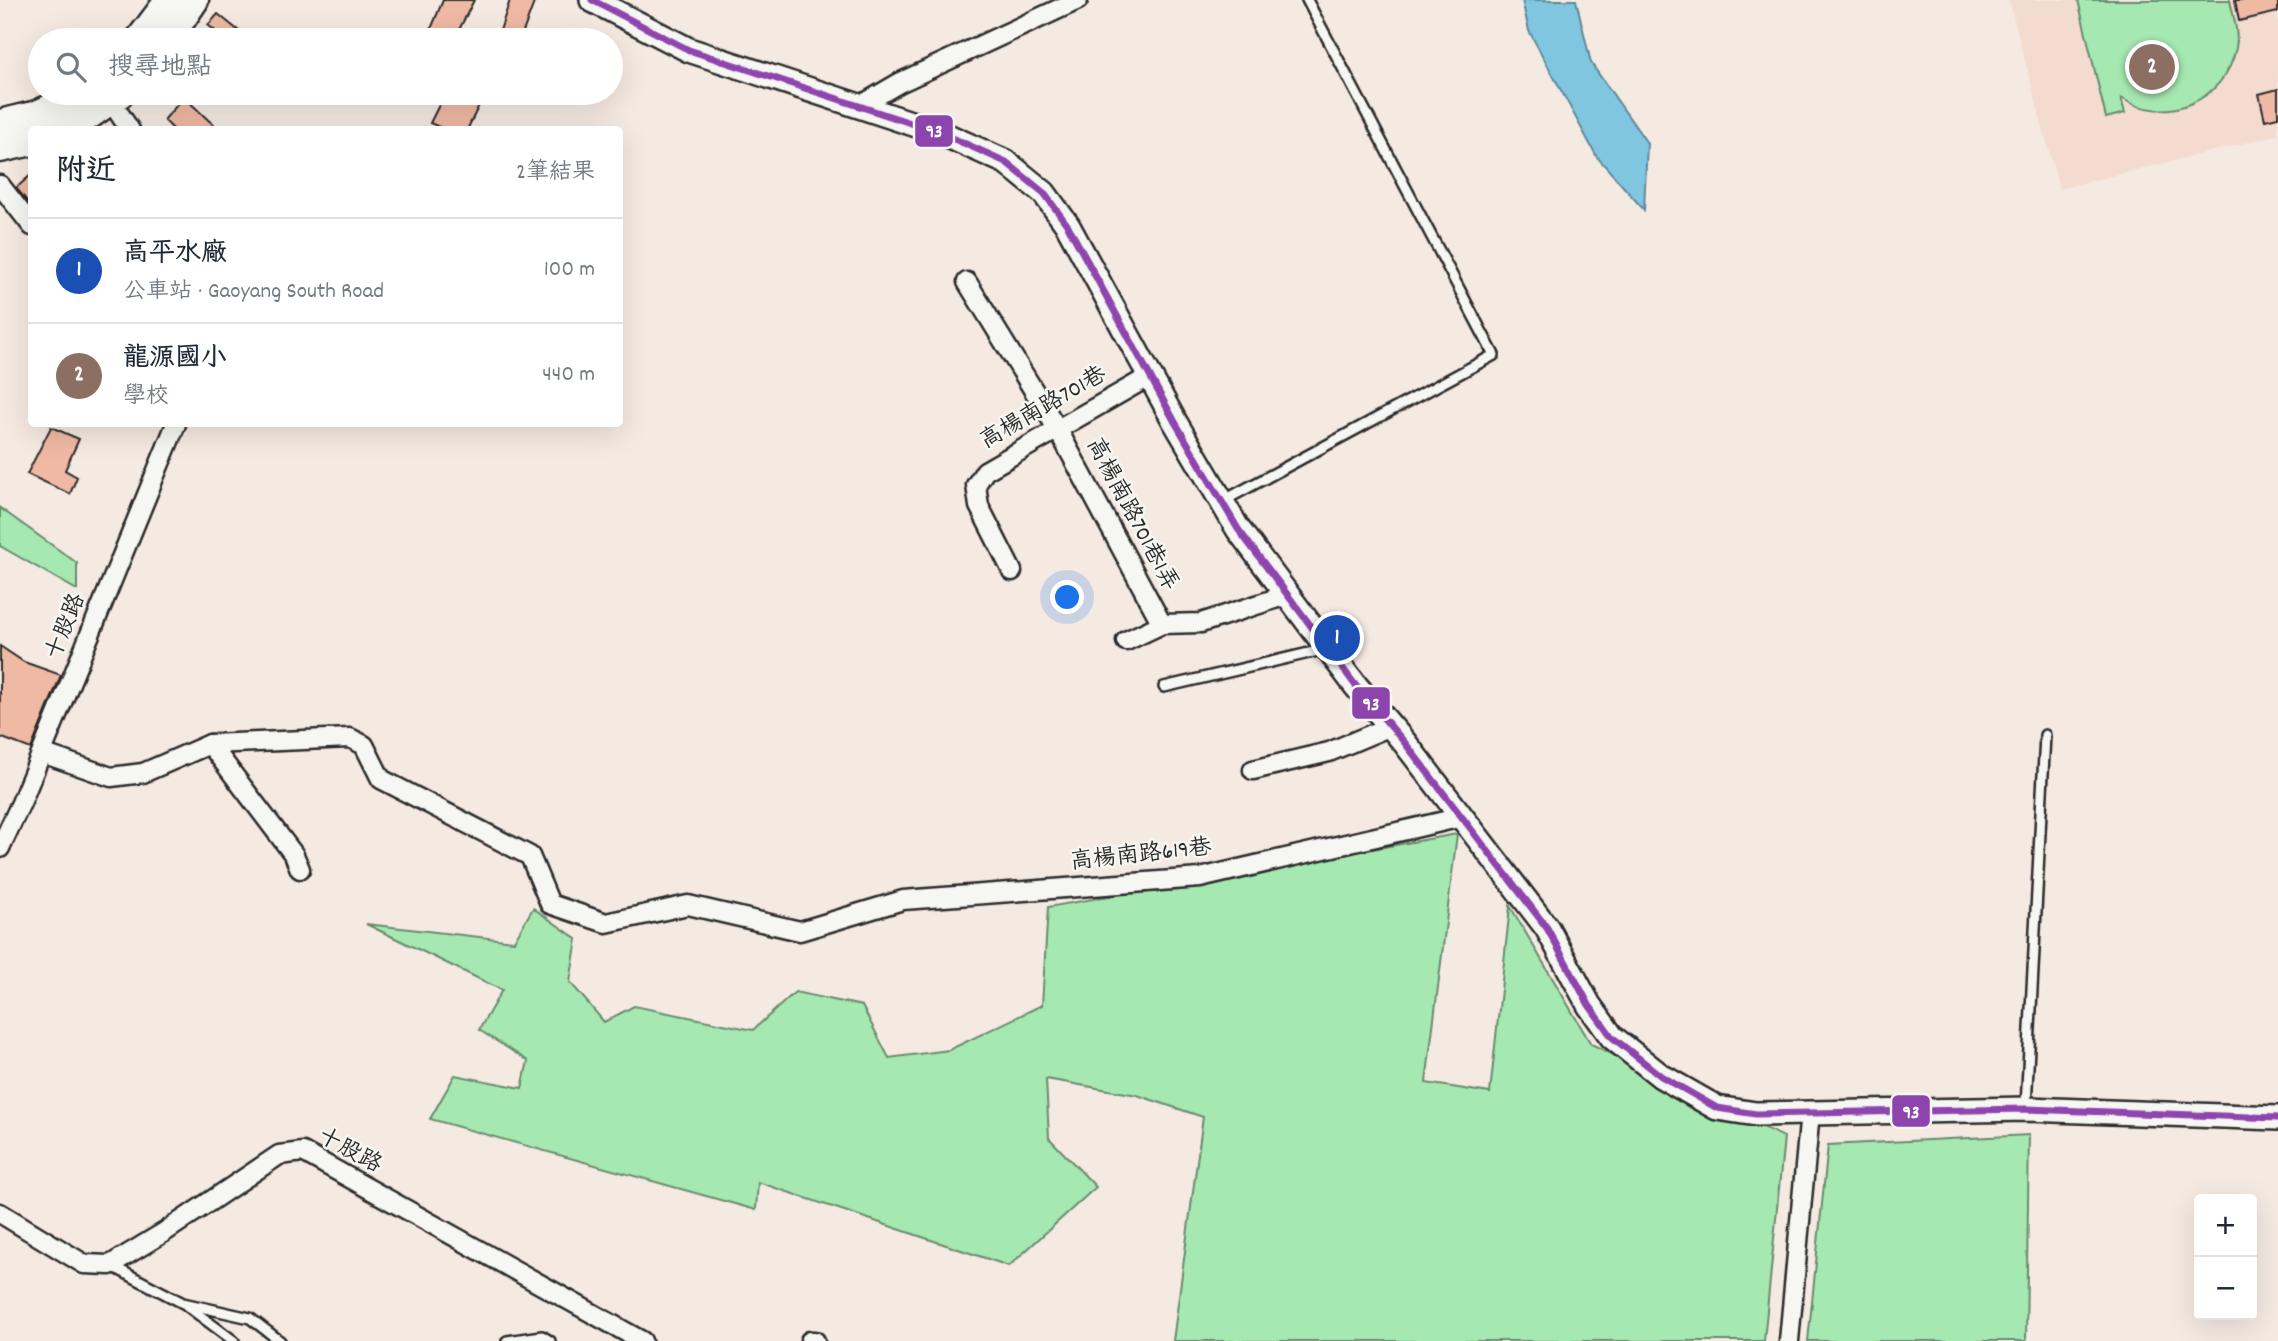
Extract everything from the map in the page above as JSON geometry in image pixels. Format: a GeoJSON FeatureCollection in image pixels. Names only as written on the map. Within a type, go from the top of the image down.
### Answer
{"type":"FeatureCollection","features":[{"type":"Feature","properties":{"kind":"main road"},"geometry":{"type":"LineString","coordinates":[[149,28],[170,0]]}},
{"type":"Feature","properties":{"kind":"main road"},"geometry":{"type":"LineString","coordinates":[[175,28],[194,0]]}},
{"type":"Feature","properties":{"kind":"main road"},"geometry":{"type":"LineString","coordinates":[[0,124],[70,105]]}},
{"type":"Feature","properties":{"kind":"main road"},"geometry":{"type":"LineString","coordinates":[[69,126],[83,119],[95,105]]}},
{"type":"Feature","properties":{"kind":"main road"},"geometry":{"type":"LineString","coordinates":[[0,148],[28,142]]}},
{"type":"Feature","properties":{"kind":"street"},"geometry":{"type":"LineString","coordinates":[[593,0],[689,50],[941,133],[1006,162],[1044,193],[1068,226],[1238,529],[1327,648],[1391,726],[1547,928],[1589,1005],[1612,1037],[1661,1076],[1717,1108],[1756,1114],[2026,1109],[2278,1118]]}},
{"type":"Feature","properties":{"kind":"street"},"geometry":{"type":"LineString","coordinates":[[858,107],[933,66],[1078,0]]}},
{"type":"Feature","properties":{"kind":"street"},"geometry":{"type":"LineString","coordinates":[[111,105],[127,126]]}},
{"type":"Feature","properties":{"kind":"street"},"geometry":{"type":"LineString","coordinates":[[0,186],[28,221]]}},
{"type":"Feature","properties":{"kind":"street","name":"高楊南路701巷1弄"},"geometry":{"type":"LineString","coordinates":[[967,282],[1058,430],[1162,624]]}},
{"type":"Feature","properties":{"kind":"street","name":"高楊南路701巷"},"geometry":{"type":"LineString","coordinates":[[1012,571],[979,506],[976,485],[985,471],[1150,376]]}},
{"type":"Feature","properties":{"kind":"street","name":"十股路"},"geometry":{"type":"LineString","coordinates":[[0,848],[175,427]]}},
{"type":"Feature","properties":{"kind":"street"},"geometry":{"type":"LineString","coordinates":[[1126,641],[1162,624],[1201,623],[1287,595]]}},
{"type":"Feature","properties":{"kind":"street"},"geometry":{"type":"LineString","coordinates":[[1252,770],[1329,752],[1391,726]]}},
{"type":"Feature","properties":{"kind":"street","name":"高楊南路619巷"},"geometry":{"type":"LineString","coordinates":[[209,744],[349,738],[364,745],[381,779],[530,856],[550,904],[607,923],[688,905],[800,931],[903,900],[1200,878],[1462,817]]}},
{"type":"Feature","properties":{"kind":"street"},"geometry":{"type":"LineString","coordinates":[[42,752],[111,777],[143,773],[209,744],[294,855],[300,869]]}},
{"type":"Feature","properties":{"kind":"street"},"geometry":{"type":"LineString","coordinates":[[1788,1341],[1810,1112]]}},
{"type":"Feature","properties":{"kind":"street","name":"十股路"},"geometry":{"type":"LineString","coordinates":[[110,1265],[279,1155],[303,1152],[642,1341]]}},
{"type":"Feature","properties":{"kind":"street"},"geometry":{"type":"LineString","coordinates":[[0,1213],[84,1264],[110,1265]]}},
{"type":"Feature","properties":{"kind":"lane"},"geometry":{"type":"LineString","coordinates":[[1222,502],[1494,355],[1307,0]]}},
{"type":"Feature","properties":{"kind":"lane"},"geometry":{"type":"LineString","coordinates":[[1164,687],[1327,648]]}},
{"type":"Feature","properties":{"kind":"lane"},"geometry":{"type":"LineString","coordinates":[[2026,1109],[2045,735]]}},
{"type":"Feature","properties":{"kind":"lane"},"geometry":{"type":"LineString","coordinates":[[110,1265],[183,1303],[234,1341]]}},
{"type":"Feature","properties":{"kind":"lane"},"geometry":{"type":"LineString","coordinates":[[183,1303],[250,1318],[280,1341]]}},
{"type":"Feature","properties":{"kind":"lane"},"geometry":{"type":"LineString","coordinates":[[507,1341],[542,1336],[550,1341]]}},
{"type":"Feature","properties":{"kind":"shaded area"},"geometry":{"type":"Polygon","coordinates":[[[2009,0],[2278,0],[2278,135],[2059,189],[2009,0]]]}},
{"type":"Feature","properties":{"kind":"green space"},"geometry":{"type":"Polygon","coordinates":[[[2078,0],[2230,0],[2237,36],[2230,67],[2220,82],[2207,94],[2191,103],[2156,109],[2138,106],[2121,98],[2125,113],[2106,118],[2078,0]]]}},
{"type":"Feature","properties":{"kind":"green space"},"geometry":{"type":"Polygon","coordinates":[[[0,508],[77,563],[77,590],[0,546],[0,508]]]}},
{"type":"Feature","properties":{"kind":"green space"},"geometry":{"type":"Polygon","coordinates":[[[1457,834],[1426,1083],[1490,1093],[1510,906],[1591,1044],[1784,1137],[1764,1341],[1173,1341],[1203,1117],[1137,1095],[1046,1079],[1049,1138],[1096,1187],[1009,1266],[758,1182],[756,1210],[430,1119],[455,1075],[522,1088],[528,1061],[479,1030],[502,990],[366,924],[514,941],[533,908],[577,939],[570,982],[604,1022],[634,1006],[753,1030],[795,992],[862,1006],[889,1058],[949,1050],[1042,1005],[1048,907],[1457,834]]]}},
{"type":"Feature","properties":{"kind":"green space"},"geometry":{"type":"Polygon","coordinates":[[[2029,1135],[2026,1341],[1808,1341],[1828,1145],[2029,1135]]]}},
{"type":"Feature","properties":{"kind":"water"},"geometry":{"type":"Polygon","coordinates":[[[1522,0],[1576,0],[1591,63],[1647,143],[1644,210],[1597,157],[1529,31],[1522,0]]]}},
{"type":"Feature","properties":{"kind":"building"},"geometry":{"type":"Polygon","coordinates":[[[443,0],[474,0],[460,28],[431,28],[443,0]]]}},
{"type":"Feature","properties":{"kind":"building"},"geometry":{"type":"Polygon","coordinates":[[[510,0],[535,0],[524,28],[501,28],[510,0]]]}},
{"type":"Feature","properties":{"kind":"building"},"geometry":{"type":"Polygon","coordinates":[[[2235,0],[2278,0],[2278,12],[2239,21],[2235,0]]]}},
{"type":"Feature","properties":{"kind":"building"},"geometry":{"type":"Polygon","coordinates":[[[218,14],[235,28],[212,28],[208,25],[218,14]]]}},
{"type":"Feature","properties":{"kind":"building"},"geometry":{"type":"Polygon","coordinates":[[[2278,89],[2278,117],[2265,120],[2259,94],[2278,89]]]}},
{"type":"Feature","properties":{"kind":"building"},"geometry":{"type":"Polygon","coordinates":[[[177,105],[192,105],[215,126],[170,126],[164,120],[177,105]]]}},
{"type":"Feature","properties":{"kind":"building"},"geometry":{"type":"Polygon","coordinates":[[[439,105],[479,105],[469,126],[437,126],[430,123],[439,105]]]}},
{"type":"Feature","properties":{"kind":"building"},"geometry":{"type":"Polygon","coordinates":[[[28,178],[28,202],[16,188],[28,178]]]}},
{"type":"Feature","properties":{"kind":"building"},"geometry":{"type":"Polygon","coordinates":[[[51,427],[79,439],[65,470],[77,477],[70,494],[27,474],[51,427]]]}},
{"type":"Feature","properties":{"kind":"building"},"geometry":{"type":"Polygon","coordinates":[[[0,646],[24,662],[61,675],[31,749],[0,737],[0,646]]]}},
{"type":"Feature","properties":{"kind":"transit line","name":"93"},"geometry":{"type":"LineString","coordinates":[[592,0],[689,50],[941,133],[1006,162],[1044,193],[1068,226],[1175,422],[1238,529],[1356,686],[1405,743],[1547,928],[1589,1005],[1612,1037],[1661,1076],[1717,1108],[1756,1114],[2026,1109],[2278,1118]]}},
{"type":"Feature","properties":{"kind":"place","name":"龍源國小"},"geometry":{"type":"Point","coordinates":[2152,67]}},
{"type":"Feature","properties":{"kind":"place","name":"高平水廠"},"geometry":{"type":"Point","coordinates":[1337,638]}}]}
